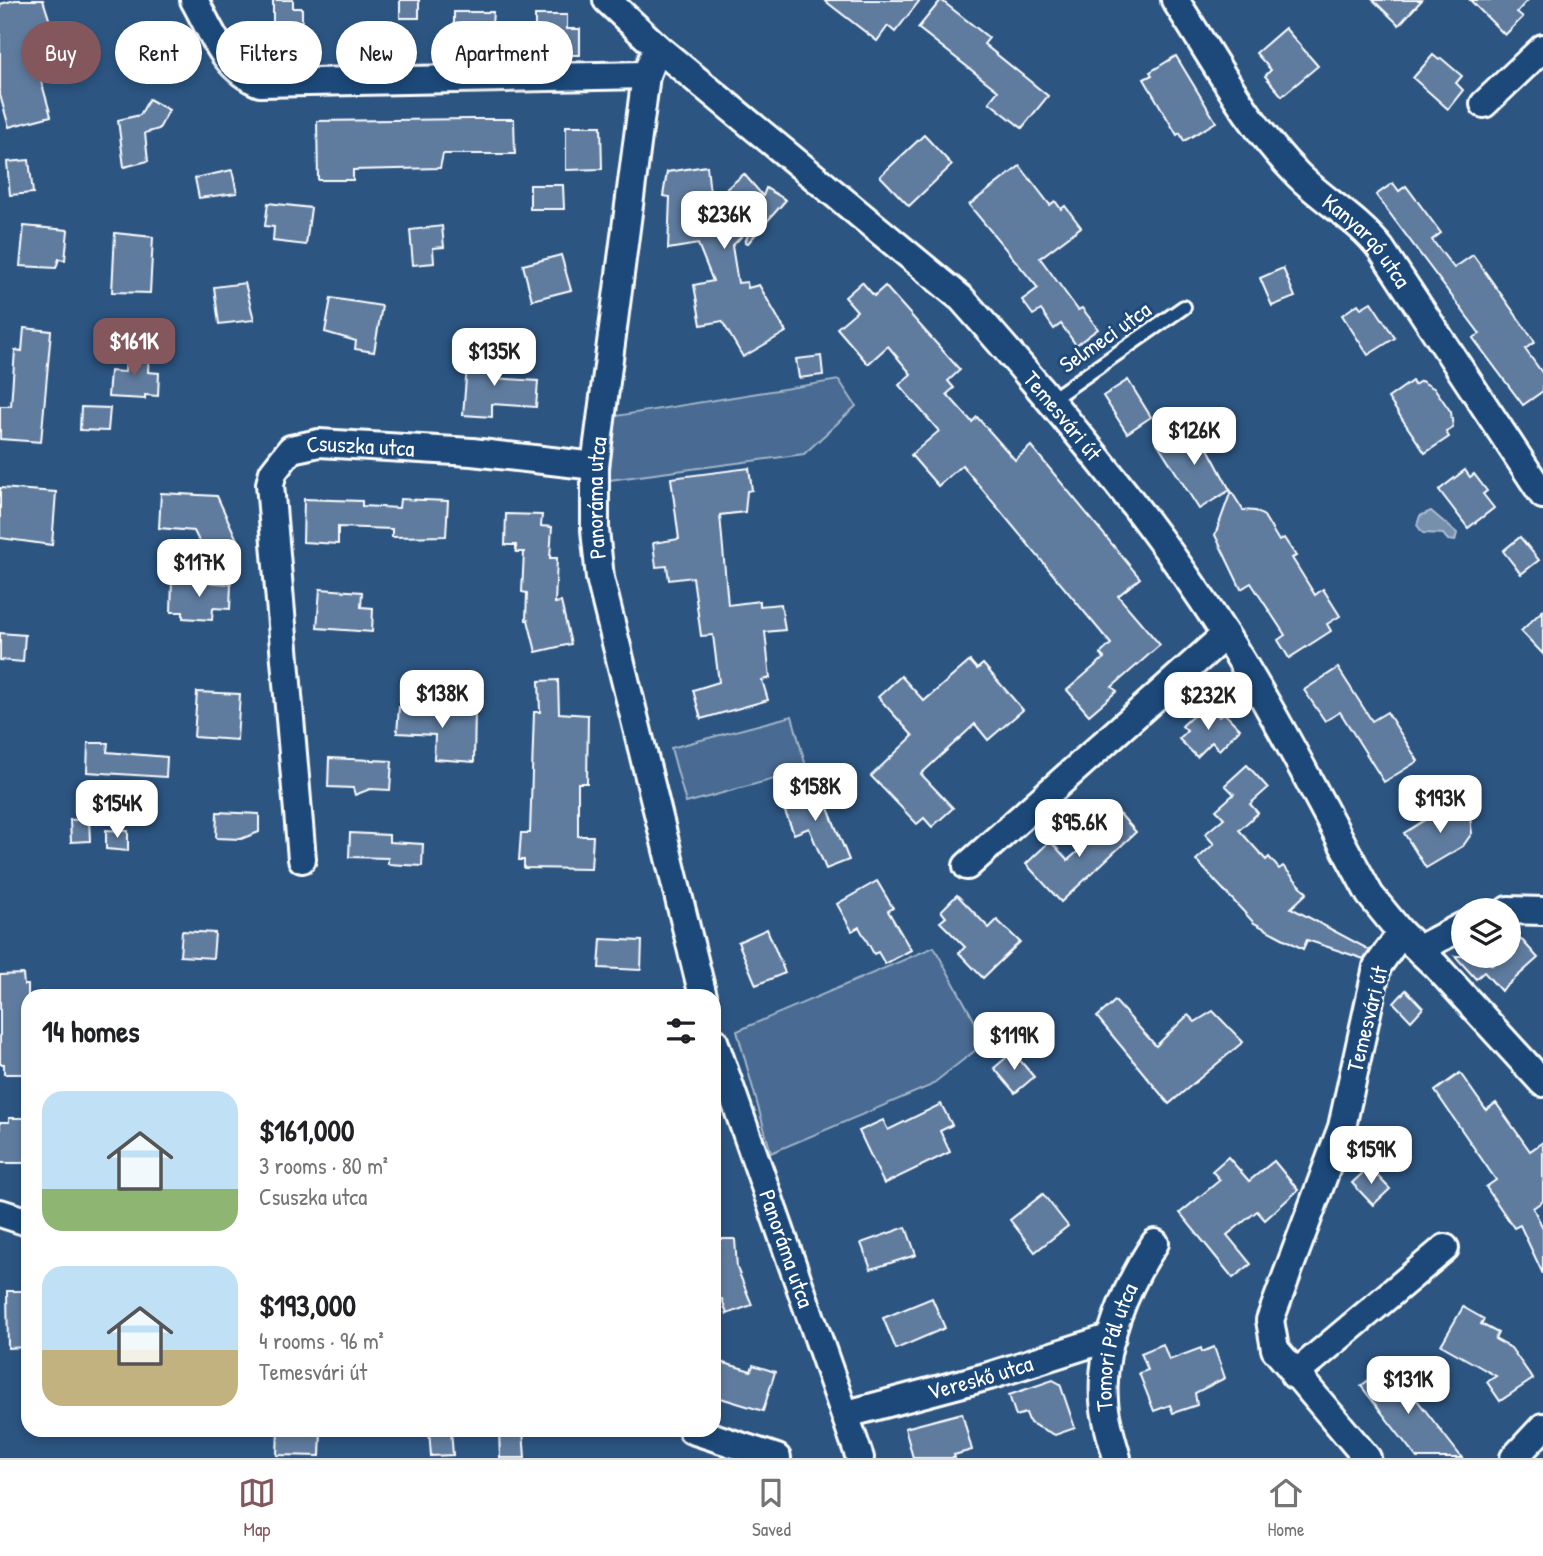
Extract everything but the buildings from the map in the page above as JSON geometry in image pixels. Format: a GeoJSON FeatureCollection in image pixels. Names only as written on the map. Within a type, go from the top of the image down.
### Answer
{"type":"FeatureCollection","features":[{"type":"Feature","properties":{"kind":"street"},"geometry":{"type":"LineString","coordinates":[[194,0],[230,66],[243,76],[260,83],[646,75],[657,47]]}},
{"type":"Feature","properties":{"kind":"street","name":"Temesvári út"},"geometry":{"type":"LineString","coordinates":[[607,0],[657,47],[962,299],[1049,401],[1160,540],[1225,635],[1370,895],[1410,941],[1377,967],[1338,1139],[1270,1320],[1275,1349],[1294,1375],[1367,1458]]}},
{"type":"Feature","properties":{"kind":"street","name":"Kanyargó utca"},"geometry":{"type":"LineString","coordinates":[[1175,0],[1267,139],[1297,174],[1331,205],[1365,228],[1381,249],[1543,495]]}},
{"type":"Feature","properties":{"kind":"street"},"geometry":{"type":"LineString","coordinates":[[1484,104],[1543,48]]}},
{"type":"Feature","properties":{"kind":"street","name":"Panoráma utca"},"geometry":{"type":"LineString","coordinates":[[646,75],[595,466],[595,530],[600,578],[701,989]]}},
{"type":"Feature","properties":{"kind":"street","name":"Csuszka utca"},"geometry":{"type":"LineString","coordinates":[[302,859],[270,484],[281,460],[291,449],[319,443],[472,452],[595,466]]}},
{"type":"Feature","properties":{"kind":"street"},"geometry":{"type":"LineString","coordinates":[[967,866],[1225,635]]}},
{"type":"Feature","properties":{"kind":"street"},"geometry":{"type":"LineString","coordinates":[[1521,910],[1543,911]]}},
{"type":"Feature","properties":{"kind":"street"},"geometry":{"type":"LineString","coordinates":[[1451,929],[1410,941],[1543,1083]]}},
{"type":"Feature","properties":{"kind":"street","name":"Panoráma utca"},"geometry":{"type":"LineString","coordinates":[[721,1061],[847,1413],[860,1458]]}},
{"type":"Feature","properties":{"kind":"street"},"geometry":{"type":"LineString","coordinates":[[0,1213],[21,1220]]}},
{"type":"Feature","properties":{"kind":"street","name":"Tomori Pál utca"},"geometry":{"type":"LineString","coordinates":[[1117,1458],[1104,1399],[1112,1337],[1137,1270],[1155,1243]]}},
{"type":"Feature","properties":{"kind":"street"},"geometry":{"type":"LineString","coordinates":[[1294,1375],[1445,1248]]}},
{"type":"Feature","properties":{"kind":"street","name":"Vereskő utca"},"geometry":{"type":"LineString","coordinates":[[847,1413],[989,1376],[1112,1337]]}},
{"type":"Feature","properties":{"kind":"street"},"geometry":{"type":"LineString","coordinates":[[1514,1458],[1543,1427]]}},
{"type":"Feature","properties":{"kind":"street"},"geometry":{"type":"LineString","coordinates":[[713,1437],[777,1458]]}},
{"type":"Feature","properties":{"kind":"lane","name":"Selmeci utca"},"geometry":{"type":"LineString","coordinates":[[1049,401],[1184,307]]}},
{"type":"Feature","properties":{"kind":"shaded area"},"geometry":{"type":"Polygon","coordinates":[[[839,380],[856,406],[804,454],[609,480],[616,416],[839,380]]]}},
{"type":"Feature","properties":{"kind":"shaded area"},"geometry":{"type":"Polygon","coordinates":[[[1431,511],[1457,533],[1455,541],[1448,540],[1443,534],[1423,533],[1417,525],[1420,516],[1431,511]]]}},
{"type":"Feature","properties":{"kind":"shaded area"},"geometry":{"type":"Polygon","coordinates":[[[792,716],[807,770],[686,803],[671,748],[792,716]]]}},
{"type":"Feature","properties":{"kind":"shaded area"},"geometry":{"type":"Polygon","coordinates":[[[934,947],[986,1042],[930,1086],[771,1153],[737,1031],[934,947]]]}}]}
